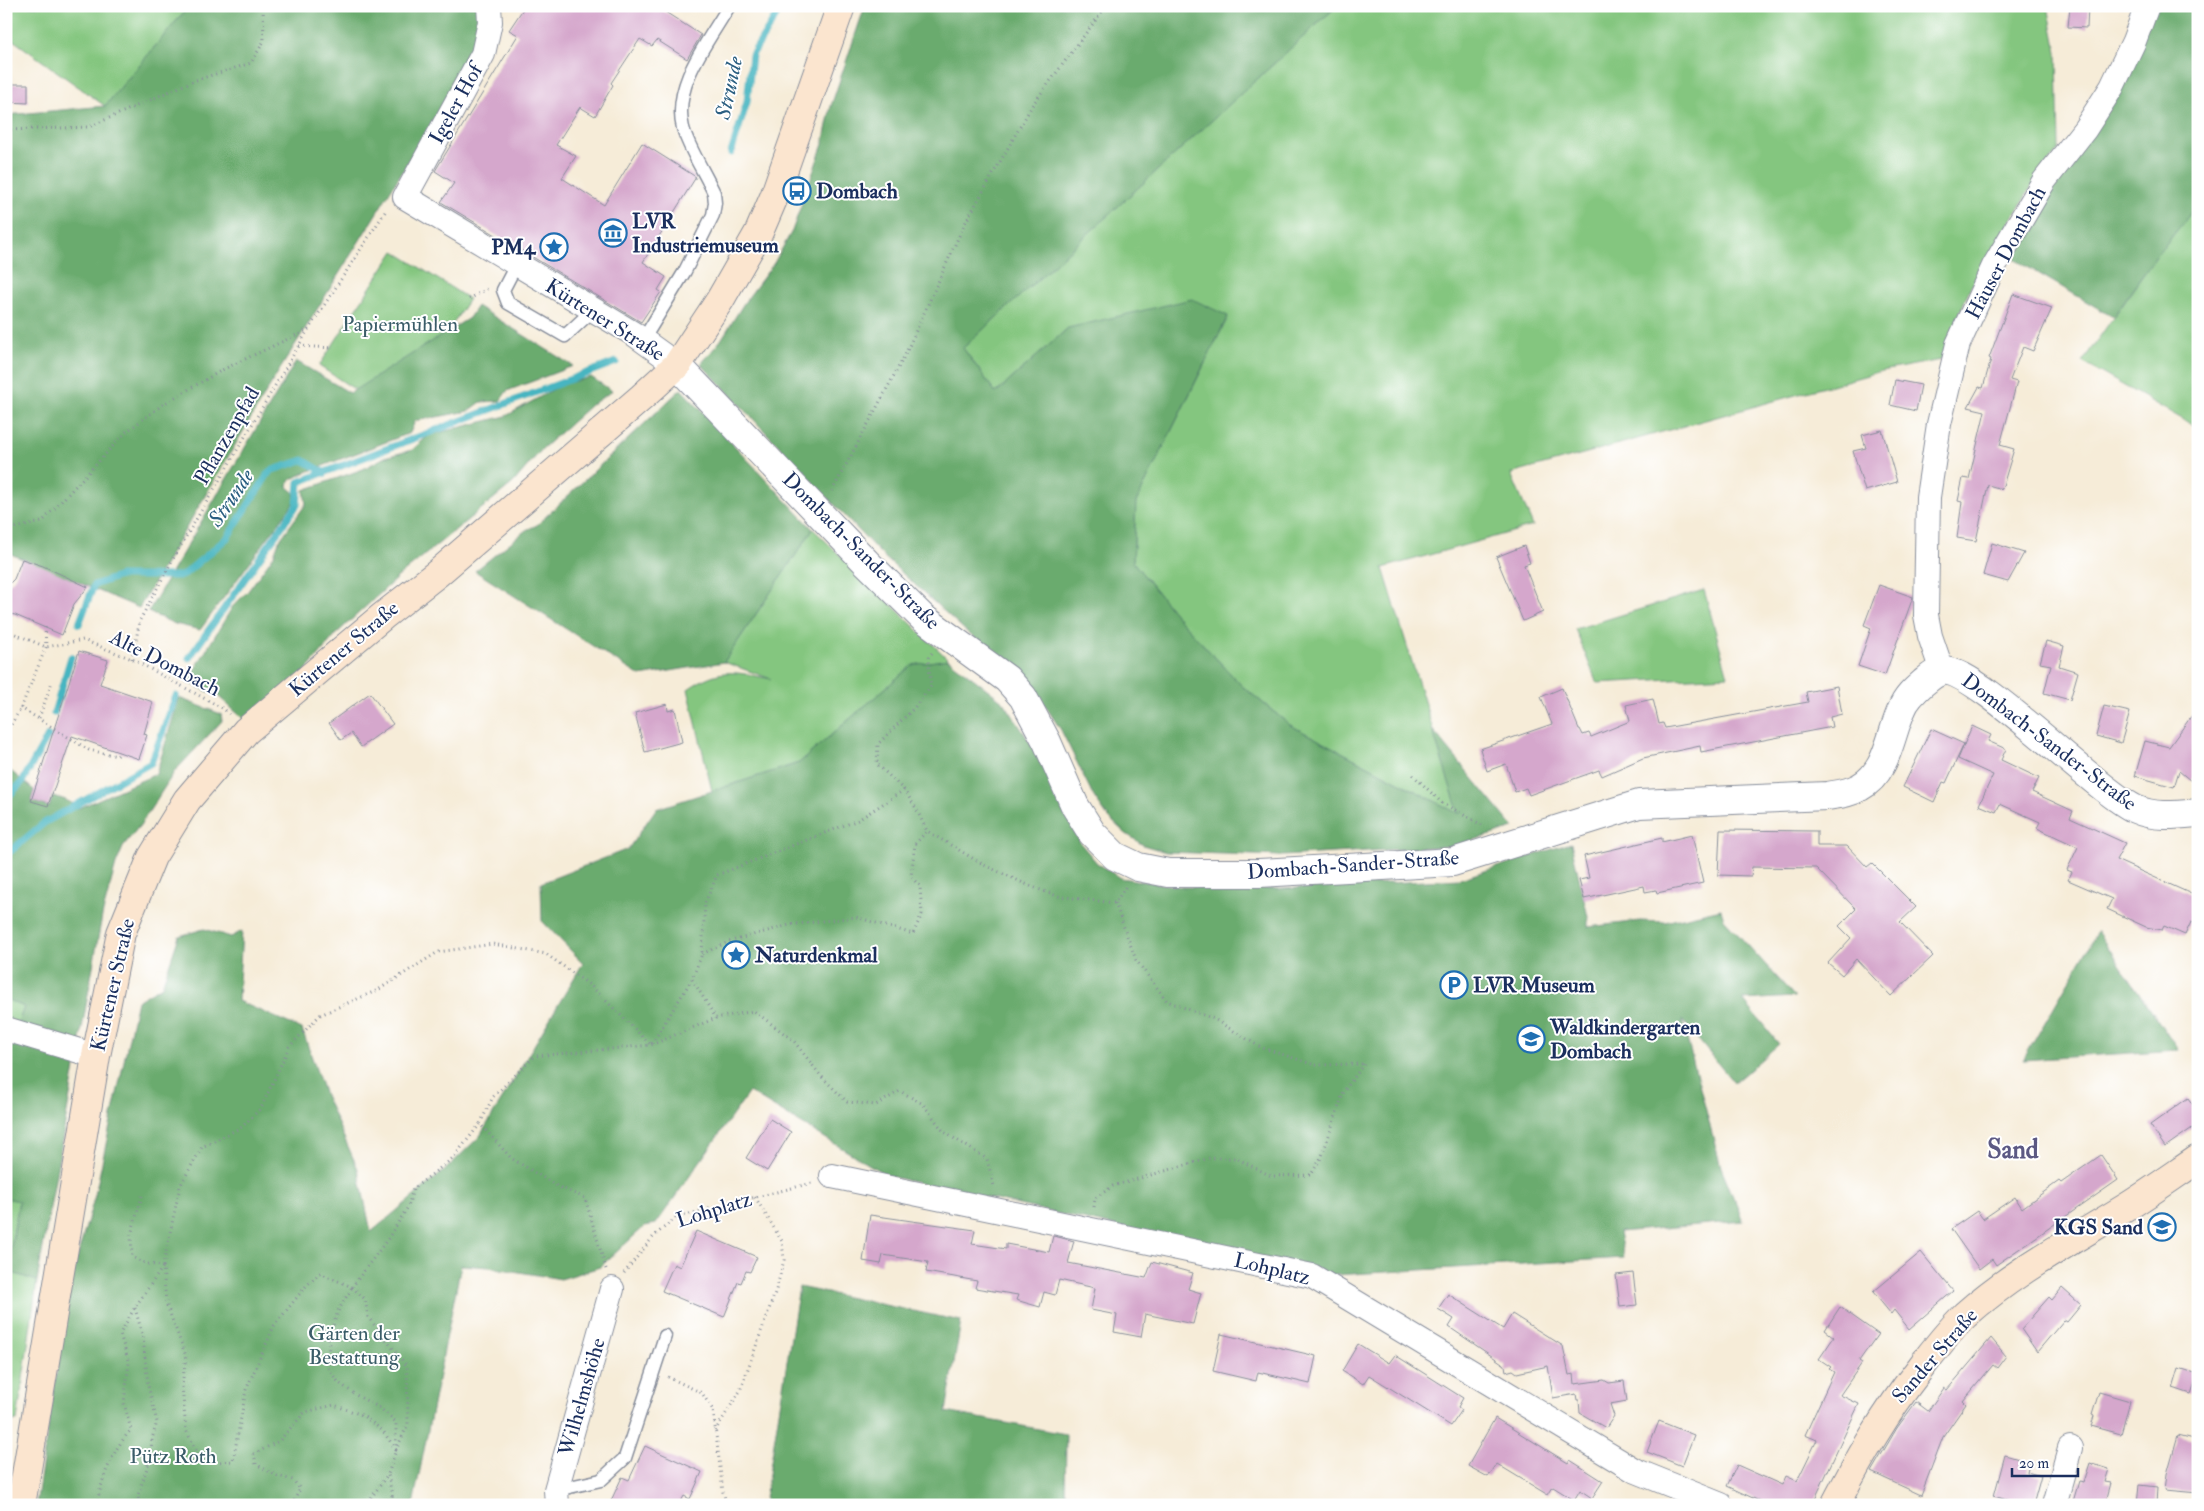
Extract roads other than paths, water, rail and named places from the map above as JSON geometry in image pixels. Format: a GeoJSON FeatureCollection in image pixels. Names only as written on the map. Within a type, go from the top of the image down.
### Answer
{"type":"FeatureCollection","features":[{"type":"Feature","properties":{"kind":"main road","name":"Kürtener Straße"},"geometry":{"type":"LineString","coordinates":[[21,1505],[96,1056],[120,933],[152,857],[187,800],[246,731],[383,616],[438,573],[677,365],[720,300],[759,232],[774,197],[841,6]]}},
{"type":"Feature","properties":{"kind":"main road","name":"Sander Straße"},"geometry":{"type":"LineString","coordinates":[[1835,1505],[1860,1456],[1891,1407],[1932,1353],[1965,1316],[1998,1288],[2033,1264],[2123,1209],[2198,1159]]}},
{"type":"Feature","properties":{"kind":"street","name":"Igeler Hof"},"geometry":{"type":"LineString","coordinates":[[405,197],[484,54],[490,22],[490,6]]}},
{"type":"Feature","properties":{"kind":"street","name":"Häuser Dombach"},"geometry":{"type":"LineString","coordinates":[[1942,671],[1930,636],[1926,615],[1928,497],[1939,424],[1958,344],[1994,266],[2044,181],[2085,129],[2112,87],[2134,41],[2146,6]]}},
{"type":"Feature","properties":{"kind":"street","name":"Kürtener Straße"},"geometry":{"type":"LineString","coordinates":[[405,197],[516,266],[643,340],[677,365]]}},
{"type":"Feature","properties":{"kind":"street","name":"Dombach-Sander-Straße"},"geometry":{"type":"LineString","coordinates":[[677,365],[923,618],[1007,679],[1023,697],[1047,742],[1075,806],[1092,833],[1115,856],[1138,867],[1168,873],[1259,873],[1453,862],[1639,804],[1827,796],[1846,793],[1861,787],[1881,765],[1902,708],[1909,696],[1932,676],[1942,671],[1962,676],[1989,694],[2105,788],[2134,809],[2148,814],[2165,815],[2198,812]]}},
{"type":"Feature","properties":{"kind":"street"},"geometry":{"type":"LineString","coordinates":[[6,1029],[96,1056]]}},
{"type":"Feature","properties":{"kind":"street","name":"Lohplatz"},"geometry":{"type":"LineString","coordinates":[[832,1176],[1312,1276],[1634,1470],[1721,1505]]}},
{"type":"Feature","properties":{"kind":"street","name":"Wilhelmshöhe"},"geometry":{"type":"LineString","coordinates":[[556,1497],[612,1289]]}},
{"type":"Feature","properties":{"kind":"street"},"geometry":{"type":"LineString","coordinates":[[2054,1505],[2070,1448]]}},
{"type":"Feature","properties":{"kind":"lane"},"geometry":{"type":"LineString","coordinates":[[643,340],[685,271],[714,215],[716,203],[714,193],[684,129],[681,100],[684,85],[691,71],[729,6]]}},
{"type":"Feature","properties":{"kind":"lane"},"geometry":{"type":"LineString","coordinates":[[516,266],[503,290],[508,303],[565,336],[593,310]]}},
{"type":"Feature","properties":{"kind":"lane"},"geometry":{"type":"LineString","coordinates":[[556,1497],[601,1480],[625,1458],[665,1336]]}},
{"type":"Feature","properties":{"kind":"waterway","name":"Strunde"},"geometry":{"type":"LineString","coordinates":[[731,153],[747,102],[752,55],[782,6]]}},
{"type":"Feature","properties":{"kind":"waterway","name":"Strunde"},"geometry":{"type":"LineString","coordinates":[[189,658],[297,505],[299,482],[616,362]]}},
{"type":"Feature","properties":{"kind":"waterway","name":"Strunde"},"geometry":{"type":"LineString","coordinates":[[79,624],[94,585],[120,576],[182,576],[227,538],[270,471],[303,460],[325,473]]}},
{"type":"Feature","properties":{"kind":"waterway","name":"Strunde"},"geometry":{"type":"LineString","coordinates":[[54,713],[71,657]]}},
{"type":"Feature","properties":{"kind":"waterway","name":"Strunde"},"geometry":{"type":"LineString","coordinates":[[6,855],[44,823],[151,763],[176,696]]}},
{"type":"Feature","properties":{"kind":"waterway","name":"Strunde"},"geometry":{"type":"LineString","coordinates":[[6,799],[22,782],[48,736]]}},
{"type":"Feature","properties":{"kind":"place","name":"Dombach"},"geometry":{"type":"Point","coordinates":[797,191]}},
{"type":"Feature","properties":{"kind":"place","name":"LVR Industriemuseum"},"geometry":{"type":"Point","coordinates":[613,233]}},
{"type":"Feature","properties":{"kind":"place","name":"PM4"},"geometry":{"type":"Point","coordinates":[554,247]}},
{"type":"Feature","properties":{"kind":"place","name":"Naturdenkmal"},"geometry":{"type":"Point","coordinates":[736,955]}},
{"type":"Feature","properties":{"kind":"place","name":"LVR Museum"},"geometry":{"type":"Point","coordinates":[1454,985]}},
{"type":"Feature","properties":{"kind":"place","name":"Waldkindergarten Dombach"},"geometry":{"type":"Point","coordinates":[1531,1039]}},
{"type":"Feature","properties":{"kind":"place","name":"KGS Sand"},"geometry":{"type":"Point","coordinates":[2162,1227]}},
{"type":"Feature","properties":{"kind":"district","name":"Sand"},"geometry":{"type":"Point","coordinates":[2013,1150]}},
{"type":"Feature","properties":{"kind":"park label","name":"Papiermühlen"},"geometry":{"type":"Point","coordinates":[400,324]}},
{"type":"Feature","properties":{"kind":"park label","name":"Gärten der Bestattung"},"geometry":{"type":"Point","coordinates":[354,1345]}},
{"type":"Feature","properties":{"kind":"park label","name":"Pütz Roth"},"geometry":{"type":"Point","coordinates":[173,1456]}}]}
